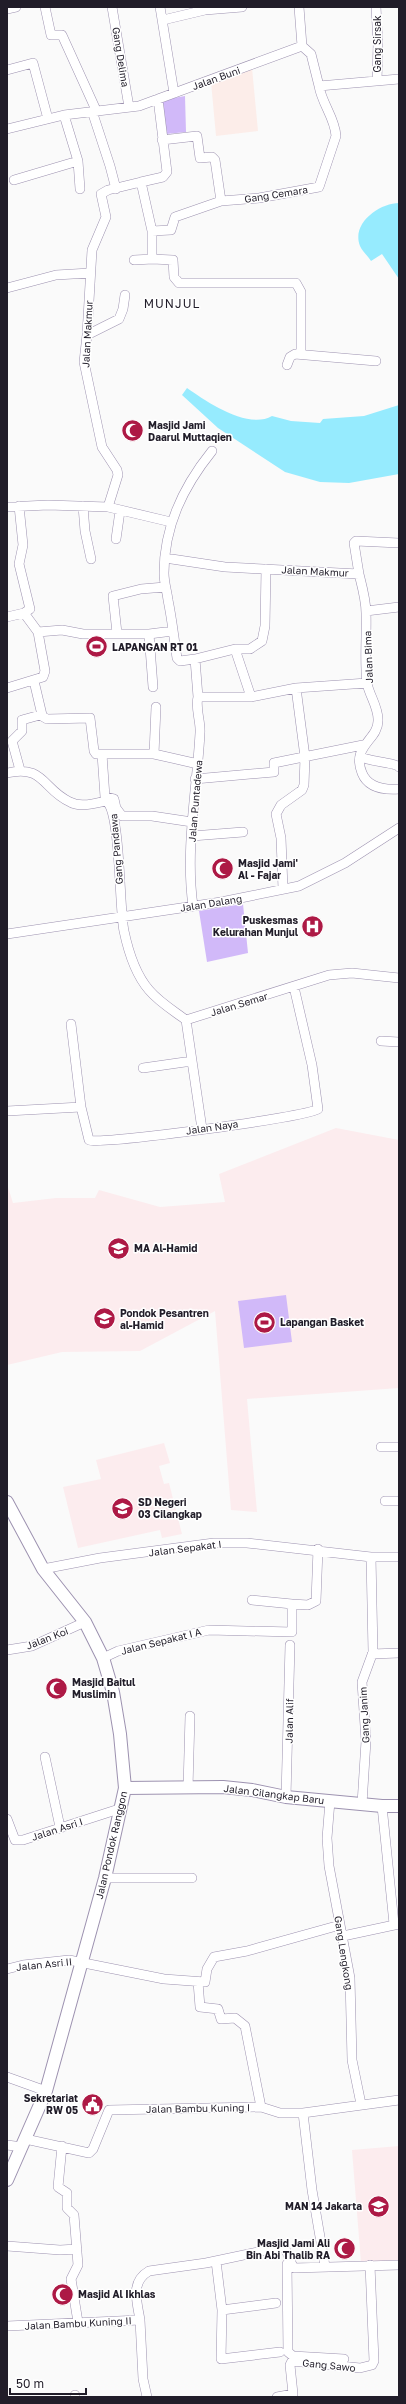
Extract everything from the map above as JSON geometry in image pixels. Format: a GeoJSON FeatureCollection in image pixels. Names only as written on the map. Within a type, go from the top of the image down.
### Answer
{"type":"FeatureCollection","features":[{"type":"Feature","properties":{"kind":"street"},"geometry":{"type":"LineString","coordinates":[[7,9],[16,7]]}},
{"type":"Feature","properties":{"kind":"street"},"geometry":{"type":"LineString","coordinates":[[45,7],[51,35],[62,35],[94,111],[116,189],[166,175],[167,168],[162,140],[158,99]]}},
{"type":"Feature","properties":{"kind":"street","name":"Gang Delima"},"geometry":{"type":"LineString","coordinates":[[112,7],[129,107]]}},
{"type":"Feature","properties":{"kind":"street"},"geometry":{"type":"LineString","coordinates":[[160,7],[174,93]]}},
{"type":"Feature","properties":{"kind":"street"},"geometry":{"type":"LineString","coordinates":[[163,20],[205,10],[242,7]]}},
{"type":"Feature","properties":{"kind":"street"},"geometry":{"type":"LineString","coordinates":[[299,7],[302,46],[310,54],[319,86],[399,80]]}},
{"type":"Feature","properties":{"kind":"street","name":"Gang Sirsak"},"geometry":{"type":"LineString","coordinates":[[376,7],[378,44],[376,81]]}},
{"type":"Feature","properties":{"kind":"street","name":"Jalan Buni"},"geometry":{"type":"LineString","coordinates":[[7,129],[64,116],[139,106],[302,46]]}},
{"type":"Feature","properties":{"kind":"street"},"geometry":{"type":"LineString","coordinates":[[7,70],[33,63],[48,119]]}},
{"type":"Feature","properties":{"kind":"street","name":"Gang Cemara"},"geometry":{"type":"LineString","coordinates":[[221,201],[259,198],[316,188],[321,185],[323,172],[336,136],[336,128],[321,96],[319,86]]}},
{"type":"Feature","properties":{"kind":"street"},"geometry":{"type":"LineString","coordinates":[[64,116],[78,161],[80,189]]}},
{"type":"Feature","properties":{"kind":"street"},"geometry":{"type":"LineString","coordinates":[[152,231],[171,230],[174,217],[221,201],[215,160],[212,157],[200,158],[197,136],[162,140]]}},
{"type":"Feature","properties":{"kind":"street"},"geometry":{"type":"LineString","coordinates":[[14,180],[78,161]]}},
{"type":"Feature","properties":{"kind":"street"},"geometry":{"type":"LineString","coordinates":[[141,182],[152,231],[152,259]]}},
{"type":"Feature","properties":{"kind":"street","name":"Jalan Makmur"},"geometry":{"type":"LineString","coordinates":[[108,508],[118,475],[117,470],[102,447],[98,436],[84,362],[92,250],[105,222],[101,194],[116,189]]}},
{"type":"Feature","properties":{"kind":"street"},"geometry":{"type":"LineString","coordinates":[[134,260],[173,260],[174,277],[179,284],[296,283],[301,292],[301,354]]}},
{"type":"Feature","properties":{"kind":"street"},"geometry":{"type":"LineString","coordinates":[[7,288],[56,275],[90,273]]}},
{"type":"Feature","properties":{"kind":"street"},"geometry":{"type":"LineString","coordinates":[[87,335],[119,320],[124,309],[125,295]]}},
{"type":"Feature","properties":{"kind":"street"},"geometry":{"type":"LineString","coordinates":[[287,365],[292,355],[301,354],[376,361]]}},
{"type":"Feature","properties":{"kind":"street"},"geometry":{"type":"LineString","coordinates":[[212,451],[190,481],[178,502],[171,522],[166,558],[165,587],[178,660],[195,659],[235,649],[250,649],[262,641],[265,626],[266,569]]}},
{"type":"Feature","properties":{"kind":"street"},"geometry":{"type":"LineString","coordinates":[[7,617],[24,613],[30,608],[19,564],[23,545],[19,506]]}},
{"type":"Feature","properties":{"kind":"street"},"geometry":{"type":"LineString","coordinates":[[83,506],[84,531],[91,559]]}},
{"type":"Feature","properties":{"kind":"street"},"geometry":{"type":"LineString","coordinates":[[7,507],[83,506],[108,508],[171,522]]}},
{"type":"Feature","properties":{"kind":"street"},"geometry":{"type":"LineString","coordinates":[[116,539],[120,511]]}},
{"type":"Feature","properties":{"kind":"street"},"geometry":{"type":"LineString","coordinates":[[359,574],[354,543],[356,541],[399,543]]}},
{"type":"Feature","properties":{"kind":"street","name":"Jalan Makmur"},"geometry":{"type":"LineString","coordinates":[[166,558],[225,567],[359,574],[366,611]]}},
{"type":"Feature","properties":{"kind":"street"},"geometry":{"type":"LineString","coordinates":[[117,633],[113,596],[165,587]]}},
{"type":"Feature","properties":{"kind":"street"},"geometry":{"type":"LineString","coordinates":[[366,611],[399,608]]}},
{"type":"Feature","properties":{"kind":"street","name":"Jalan Bima"},"geometry":{"type":"LineString","coordinates":[[366,611],[367,683],[378,721],[375,731],[363,745],[360,757],[360,766],[366,780],[377,787],[399,790]]}},
{"type":"Feature","properties":{"kind":"street"},"geometry":{"type":"LineString","coordinates":[[7,688],[43,677],[45,671],[38,632],[24,613]]}},
{"type":"Feature","properties":{"kind":"street"},"geometry":{"type":"LineString","coordinates":[[38,632],[62,630],[83,634],[149,634],[173,631]]}},
{"type":"Feature","properties":{"kind":"street"},"geometry":{"type":"LineString","coordinates":[[149,634],[153,687]]}},
{"type":"Feature","properties":{"kind":"street"},"geometry":{"type":"LineString","coordinates":[[235,649],[251,697]]}},
{"type":"Feature","properties":{"kind":"street","name":"Jalan Puntadewa"},"geometry":{"type":"LineString","coordinates":[[193,906],[190,856],[200,730],[195,659]]}},
{"type":"Feature","properties":{"kind":"street"},"geometry":{"type":"LineString","coordinates":[[34,681],[42,716]]}},
{"type":"Feature","properties":{"kind":"street"},"geometry":{"type":"LineString","coordinates":[[198,697],[251,697],[296,688],[367,683]]}},
{"type":"Feature","properties":{"kind":"street"},"geometry":{"type":"LineString","coordinates":[[283,889],[281,838],[276,814],[281,804],[302,790],[304,785],[305,758],[296,688]]}},
{"type":"Feature","properties":{"kind":"street"},"geometry":{"type":"LineString","coordinates":[[154,754],[156,707]]}},
{"type":"Feature","properties":{"kind":"street"},"geometry":{"type":"LineString","coordinates":[[7,773],[20,770],[12,741],[22,731],[22,720],[42,716],[47,719],[90,718],[94,751],[102,754],[154,754],[198,764]]}},
{"type":"Feature","properties":{"kind":"street"},"geometry":{"type":"LineString","coordinates":[[196,779],[274,772],[274,763],[305,758],[363,745]]}},
{"type":"Feature","properties":{"kind":"street"},"geometry":{"type":"LineString","coordinates":[[102,754],[105,797],[114,799],[116,808],[122,816],[152,816],[192,822]]}},
{"type":"Feature","properties":{"kind":"street"},"geometry":{"type":"LineString","coordinates":[[360,757],[386,764],[394,764],[399,767]]}},
{"type":"Feature","properties":{"kind":"street","name":"Gang Pandawa"},"geometry":{"type":"LineString","coordinates":[[20,770],[35,773],[70,803],[84,805],[106,801],[110,804],[115,821],[121,915]]}},
{"type":"Feature","properties":{"kind":"street","name":"Jalan Dalang"},"geometry":{"type":"LineString","coordinates":[[7,934],[121,915],[256,896],[299,886],[345,863],[399,828]]}},
{"type":"Feature","properties":{"kind":"street"},"geometry":{"type":"LineString","coordinates":[[192,836],[243,832]]}},
{"type":"Feature","properties":{"kind":"street"},"geometry":{"type":"LineString","coordinates":[[121,915],[129,948],[148,990],[186,1020],[202,1129]]}},
{"type":"Feature","properties":{"kind":"street","name":"Jalan Semar"},"geometry":{"type":"LineString","coordinates":[[186,1020],[329,975],[343,973],[399,978]]}},
{"type":"Feature","properties":{"kind":"street","name":"Jalan Naya"},"geometry":{"type":"LineString","coordinates":[[81,1107],[87,1136],[92,1141],[202,1129],[318,1109],[312,1065],[294,987]]}},
{"type":"Feature","properties":{"kind":"street"},"geometry":{"type":"LineString","coordinates":[[7,1111],[81,1107],[71,1024]]}},
{"type":"Feature","properties":{"kind":"street"},"geometry":{"type":"LineString","coordinates":[[380,1041],[399,1042]]}},
{"type":"Feature","properties":{"kind":"street"},"geometry":{"type":"LineString","coordinates":[[143,1068],[192,1061]]}},
{"type":"Feature","properties":{"kind":"street"},"geometry":{"type":"LineString","coordinates":[[381,1447],[399,1447]]}},
{"type":"Feature","properties":{"kind":"street"},"geometry":{"type":"LineString","coordinates":[[385,1502],[399,1501]]}},
{"type":"Feature","properties":{"kind":"street","name":"Jalan Pondok Ranggon"},"geometry":{"type":"LineString","coordinates":[[7,1502],[43,1569],[86,1622],[103,1658],[114,1692],[125,1788],[119,1809],[105,1878],[46,2091],[7,2180]]}},
{"type":"Feature","properties":{"kind":"street","name":"Jalan Sepakat I"},"geometry":{"type":"LineString","coordinates":[[43,1569],[100,1558],[214,1543],[247,1543],[371,1557],[399,1557]]}},
{"type":"Feature","properties":{"kind":"street"},"geometry":{"type":"LineString","coordinates":[[252,1600],[308,1605],[316,1601],[318,1550]]}},
{"type":"Feature","properties":{"kind":"street","name":"Gang Janim"},"geometry":{"type":"LineString","coordinates":[[362,1804],[366,1741],[362,1682],[372,1654],[371,1557]]}},
{"type":"Feature","properties":{"kind":"street","name":"Jalan Sepakat I A"},"geometry":{"type":"LineString","coordinates":[[103,1658],[118,1651],[209,1630],[292,1632],[292,1604]]}},
{"type":"Feature","properties":{"kind":"street","name":"Jalan Koi"},"geometry":{"type":"LineString","coordinates":[[7,1650],[45,1641],[86,1622]]}},
{"type":"Feature","properties":{"kind":"street","name":"Jalan Alif"},"geometry":{"type":"LineString","coordinates":[[286,1797],[290,1645]]}},
{"type":"Feature","properties":{"kind":"street"},"geometry":{"type":"LineString","coordinates":[[372,1654],[399,1653]]}},
{"type":"Feature","properties":{"kind":"street"},"geometry":{"type":"LineString","coordinates":[[188,1788],[190,1716]]}},
{"type":"Feature","properties":{"kind":"street"},"geometry":{"type":"LineString","coordinates":[[45,1757],[60,1827]]}},
{"type":"Feature","properties":{"kind":"street","name":"Jalan Cilangkap Baru"},"geometry":{"type":"LineString","coordinates":[[125,1788],[252,1790],[286,1797],[382,1806],[399,1806]]}},
{"type":"Feature","properties":{"kind":"street","name":"Gang Lengkong"},"geometry":{"type":"LineString","coordinates":[[330,1801],[327,1838],[329,1866],[350,1978],[352,2060],[361,2104]]}},
{"type":"Feature","properties":{"kind":"street"},"geometry":{"type":"LineString","coordinates":[[343,1936],[397,1924],[382,1806]]}},
{"type":"Feature","properties":{"kind":"street","name":"Jalan Asri I"},"geometry":{"type":"LineString","coordinates":[[7,1819],[15,1840],[23,1840],[119,1809]]}},
{"type":"Feature","properties":{"kind":"street"},"geometry":{"type":"LineString","coordinates":[[105,1878],[192,1878]]}},
{"type":"Feature","properties":{"kind":"street"},"geometry":{"type":"LineString","coordinates":[[261,2107],[245,2026],[235,2018],[221,2019],[218,2009],[200,2007],[198,1982],[205,1982],[207,1969],[214,1957],[247,1951],[340,1925]]}},
{"type":"Feature","properties":{"kind":"street","name":"Jalan Asri II"},"geometry":{"type":"LineString","coordinates":[[7,1969],[46,1962],[82,1962],[164,1979],[198,1982]]}},
{"type":"Feature","properties":{"kind":"street"},"geometry":{"type":"LineString","coordinates":[[7,2077],[46,2091]]}},
{"type":"Feature","properties":{"kind":"street","name":"Jalan Bambu Kuning I"},"geometry":{"type":"LineString","coordinates":[[7,2145],[30,2140],[89,2153],[93,2149],[109,2110],[261,2107],[280,2113],[303,2113],[399,2100]]}},
{"type":"Feature","properties":{"kind":"street"},"geometry":{"type":"LineString","coordinates":[[303,2113],[312,2190],[325,2266]]}},
{"type":"Feature","properties":{"kind":"street"},"geometry":{"type":"LineString","coordinates":[[62,2146],[58,2187],[67,2192],[67,2208],[74,2215],[78,2265],[71,2279],[78,2322]]}},
{"type":"Feature","properties":{"kind":"street"},"geometry":{"type":"LineString","coordinates":[[7,2246],[60,2250],[77,2249]]}},
{"type":"Feature","properties":{"kind":"street","name":"Jalan Bambu Kuning II"},"geometry":{"type":"LineString","coordinates":[[7,2326],[140,2320],[136,2284],[142,2276],[160,2268],[216,2261],[283,2247],[286,2249],[289,2262]]}},
{"type":"Feature","properties":{"kind":"street"},"geometry":{"type":"LineString","coordinates":[[216,2261],[222,2310],[221,2359],[284,2352],[293,2356],[344,2359]]}},
{"type":"Feature","properties":{"kind":"street"},"geometry":{"type":"LineString","coordinates":[[284,2352],[287,2264],[289,2262],[294,2268],[399,2265]]}},
{"type":"Feature","properties":{"kind":"street","name":"Gang Sawo"},"geometry":{"type":"LineString","coordinates":[[276,2397],[293,2394],[290,2365],[292,2361],[360,2368],[372,2365],[374,2361],[370,2265]]}},
{"type":"Feature","properties":{"kind":"street"},"geometry":{"type":"LineString","coordinates":[[222,2310],[276,2303]]}},
{"type":"Feature","properties":{"kind":"street"},"geometry":{"type":"LineString","coordinates":[[140,2320],[143,2379],[147,2397]]}},
{"type":"Feature","properties":{"kind":"shaded area"},"geometry":{"type":"Polygon","coordinates":[[[252,68],[258,131],[216,136],[211,82],[252,68]]]}},
{"type":"Feature","properties":{"kind":"shaded area"},"geometry":{"type":"Polygon","coordinates":[[[185,96],[186,132],[166,134],[162,100],[185,96]]]}},
{"type":"Feature","properties":{"kind":"shaded area","name":"LAPANGAN RT 01"},"geometry":{"type":"Polygon","coordinates":[[[105,639],[105,654],[89,654],[88,640],[105,639]]]}},
{"type":"Feature","properties":{"kind":"shaded area"},"geometry":{"type":"Polygon","coordinates":[[[243,904],[248,953],[207,962],[199,911],[243,904]]]}},
{"type":"Feature","properties":{"kind":"shaded area","name":"Pondok Pesantren al-Hamid"},"geometry":{"type":"Polygon","coordinates":[[[336,1128],[399,1140],[399,1388],[247,1399],[257,1512],[231,1510],[215,1311],[140,1351],[62,1352],[7,1365],[7,1184],[13,1203],[56,1198],[95,1198],[99,1190],[160,1207],[225,1202],[219,1174],[336,1128]]]}},
{"type":"Feature","properties":{"kind":"shaded area","name":"Lapangan Basket"},"geometry":{"type":"Polygon","coordinates":[[[286,1295],[292,1342],[244,1348],[238,1301],[286,1295]]]}},
{"type":"Feature","properties":{"kind":"shaded area","name":"SD Negeri 03 Cilangkap"},"geometry":{"type":"Polygon","coordinates":[[[164,1443],[170,1463],[159,1466],[164,1484],[169,1483],[182,1534],[162,1538],[160,1530],[78,1548],[63,1487],[101,1479],[96,1460],[164,1443]]]}},
{"type":"Feature","properties":{"kind":"shaded area","name":"MAN 14 Jakarta"},"geometry":{"type":"Polygon","coordinates":[[[399,2146],[399,2265],[361,2263],[352,2150],[399,2146]]]}},
{"type":"Feature","properties":{"kind":"water"},"geometry":{"type":"Polygon","coordinates":[[[399,203],[399,279],[382,254],[371,261],[361,248],[358,238],[363,222],[369,216],[384,206],[399,203]]]}},
{"type":"Feature","properties":{"kind":"water"},"geometry":{"type":"Polygon","coordinates":[[[187,388],[216,407],[251,420],[272,416],[291,421],[320,423],[323,419],[364,416],[399,405],[399,474],[349,483],[320,482],[285,472],[218,428],[182,395],[187,388]]]}},
{"type":"Feature","properties":{"kind":"place","name":"Masjid Jami Daarul Muttaqien"},"geometry":{"type":"Point","coordinates":[133,431]}},
{"type":"Feature","properties":{"kind":"place","name":"LAPANGAN RT 01"},"geometry":{"type":"Point","coordinates":[97,647]}},
{"type":"Feature","properties":{"kind":"place","name":"Masjid Jami' Al - Fajar"},"geometry":{"type":"Point","coordinates":[222,869]}},
{"type":"Feature","properties":{"kind":"place","name":"Puskesmas Kelurahan Munjul"},"geometry":{"type":"Point","coordinates":[313,926]}},
{"type":"Feature","properties":{"kind":"place","name":"MA Al-Hamid"},"geometry":{"type":"Point","coordinates":[119,1248]}},
{"type":"Feature","properties":{"kind":"place","name":"Pondok Pesantren al-Hamid"},"geometry":{"type":"Point","coordinates":[104,1319]}},
{"type":"Feature","properties":{"kind":"place","name":"Lapangan Basket"},"geometry":{"type":"Point","coordinates":[265,1322]}},
{"type":"Feature","properties":{"kind":"place","name":"SD Negeri 03 Cilangkap"},"geometry":{"type":"Point","coordinates":[122,1508]}},
{"type":"Feature","properties":{"kind":"place","name":"Masjid Baitul Muslimin"},"geometry":{"type":"Point","coordinates":[57,1688]}},
{"type":"Feature","properties":{"kind":"place","name":"Sekretariat RW 05"},"geometry":{"type":"Point","coordinates":[93,2104]}},
{"type":"Feature","properties":{"kind":"place","name":"MAN 14 Jakarta"},"geometry":{"type":"Point","coordinates":[378,2206]}},
{"type":"Feature","properties":{"kind":"place","name":"Masjid Jami Ali Bin Abi Thalib RA"},"geometry":{"type":"Point","coordinates":[345,2249]}},
{"type":"Feature","properties":{"kind":"place","name":"Masjid Al Ikhlas"},"geometry":{"type":"Point","coordinates":[63,2294]}},
{"type":"Feature","properties":{"kind":"district","name":"MUNJUL"},"geometry":{"type":"Point","coordinates":[172,303]}}]}
